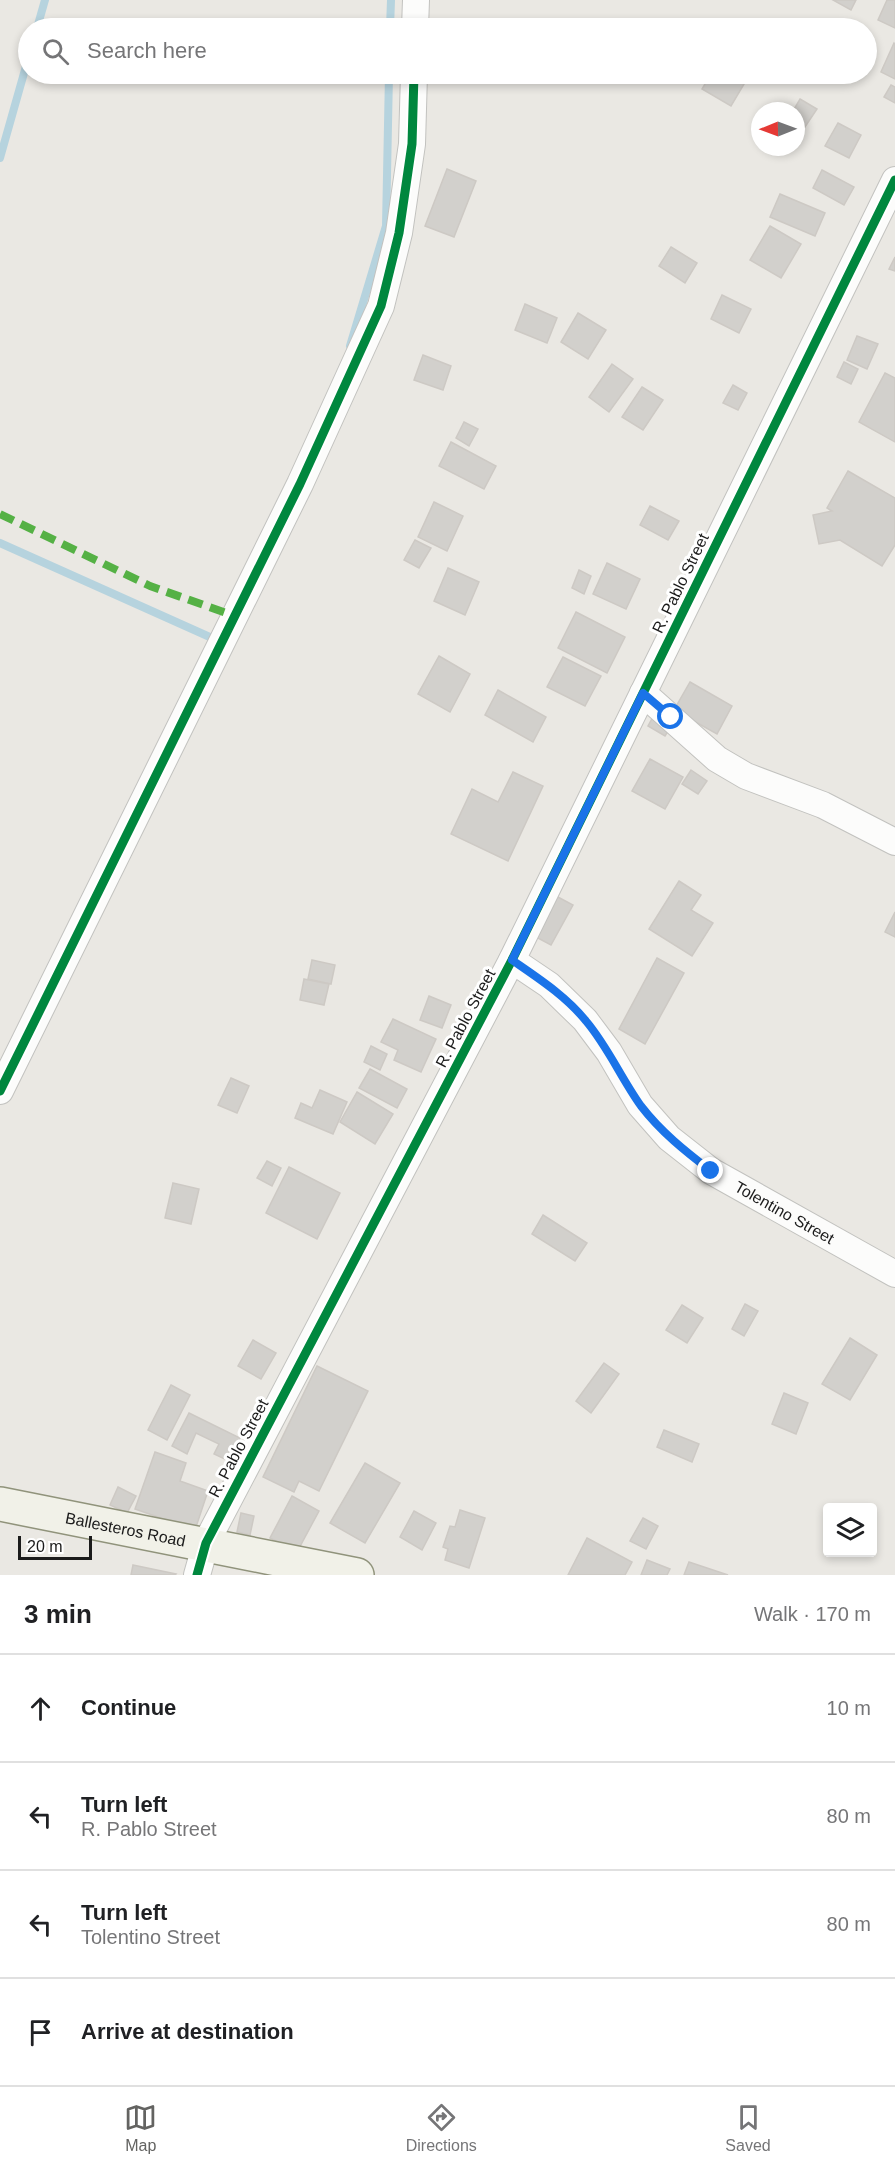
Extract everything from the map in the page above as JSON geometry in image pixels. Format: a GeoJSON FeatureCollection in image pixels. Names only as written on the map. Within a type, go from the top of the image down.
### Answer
{"type":"FeatureCollection","features":[{"type":"Feature","properties":{"kind":"main road","name":"Ballesteros Road"},"geometry":{"type":"LineString","coordinates":[[0,1504],[206,1543],[357,1575]]}},
{"type":"Feature","properties":{"kind":"street"},"geometry":{"type":"LineString","coordinates":[[415,18],[416,0]]}},
{"type":"Feature","properties":{"kind":"street"},"geometry":{"type":"LineString","coordinates":[[0,1091],[300,484],[381,306],[399,234],[410,155],[414,84]]}},
{"type":"Feature","properties":{"kind":"street","name":"R. Pablo Street"},"geometry":{"type":"LineString","coordinates":[[197,1575],[206,1543],[512,960],[895,180]]}},
{"type":"Feature","properties":{"kind":"street"},"geometry":{"type":"LineString","coordinates":[[643,693],[717,759],[736,770],[823,805],[895,842]]}},
{"type":"Feature","properties":{"kind":"street","name":"Tolentino Street"},"geometry":{"type":"LineString","coordinates":[[512,960],[549,985],[585,1020],[609,1052],[640,1105],[669,1138],[711,1171],[895,1274]]}},
{"type":"Feature","properties":{"kind":"building"},"geometry":{"type":"Polygon","coordinates":[[[833,0],[856,0],[851,10],[833,0]]]}},
{"type":"Feature","properties":{"kind":"building"},"geometry":{"type":"Polygon","coordinates":[[[887,0],[895,0],[895,28],[878,20],[887,0]]]}},
{"type":"Feature","properties":{"kind":"building"},"geometry":{"type":"Polygon","coordinates":[[[895,44],[895,79],[881,72],[895,44]]]}},
{"type":"Feature","properties":{"kind":"building"},"geometry":{"type":"Polygon","coordinates":[[[705,84],[744,84],[731,106],[702,89],[705,84]]]}},
{"type":"Feature","properties":{"kind":"building"},"geometry":{"type":"Polygon","coordinates":[[[891,85],[895,87],[895,103],[884,97],[891,85]]]}},
{"type":"Feature","properties":{"kind":"building"},"geometry":{"type":"Polygon","coordinates":[[[800,99],[817,109],[805,127],[805,102],[798,102],[800,99]]]}},
{"type":"Feature","properties":{"kind":"building"},"geometry":{"type":"Polygon","coordinates":[[[838,123],[861,135],[849,158],[825,146],[838,123]]]}},
{"type":"Feature","properties":{"kind":"building"},"geometry":{"type":"Polygon","coordinates":[[[447,169],[476,181],[454,237],[425,226],[447,169]]]}},
{"type":"Feature","properties":{"kind":"building"},"geometry":{"type":"Polygon","coordinates":[[[822,170],[854,187],[844,205],[813,188],[822,170]]]}},
{"type":"Feature","properties":{"kind":"building"},"geometry":{"type":"Polygon","coordinates":[[[780,194],[825,213],[815,236],[770,217],[780,194]]]}},
{"type":"Feature","properties":{"kind":"building"},"geometry":{"type":"Polygon","coordinates":[[[770,226],[801,244],[781,278],[750,260],[770,226]]]}},
{"type":"Feature","properties":{"kind":"building"},"geometry":{"type":"Polygon","coordinates":[[[671,247],[697,263],[685,283],[659,266],[671,247]]]}},
{"type":"Feature","properties":{"kind":"building"},"geometry":{"type":"Polygon","coordinates":[[[895,257],[895,271],[889,269],[895,257]]]}},
{"type":"Feature","properties":{"kind":"building"},"geometry":{"type":"Polygon","coordinates":[[[722,295],[751,309],[739,333],[711,319],[722,295]]]}},
{"type":"Feature","properties":{"kind":"building"},"geometry":{"type":"Polygon","coordinates":[[[525,304],[557,318],[547,343],[515,330],[525,304]]]}},
{"type":"Feature","properties":{"kind":"building"},"geometry":{"type":"Polygon","coordinates":[[[578,313],[606,330],[588,359],[561,342],[578,313]]]}},
{"type":"Feature","properties":{"kind":"building"},"geometry":{"type":"Polygon","coordinates":[[[857,336],[878,344],[867,369],[847,360],[857,336]]]}},
{"type":"Feature","properties":{"kind":"building"},"geometry":{"type":"Polygon","coordinates":[[[423,355],[451,366],[443,390],[414,380],[423,355]]]}},
{"type":"Feature","properties":{"kind":"building"},"geometry":{"type":"Polygon","coordinates":[[[844,362],[858,369],[851,384],[837,377],[844,362]]]}},
{"type":"Feature","properties":{"kind":"building"},"geometry":{"type":"Polygon","coordinates":[[[612,364],[633,379],[609,412],[589,397],[612,364]]]}},
{"type":"Feature","properties":{"kind":"building"},"geometry":{"type":"Polygon","coordinates":[[[885,373],[895,378],[895,442],[859,422],[885,373]]]}},
{"type":"Feature","properties":{"kind":"building"},"geometry":{"type":"Polygon","coordinates":[[[733,385],[747,393],[738,410],[723,403],[733,385]]]}},
{"type":"Feature","properties":{"kind":"building"},"geometry":{"type":"Polygon","coordinates":[[[642,387],[663,400],[643,430],[622,417],[642,387]]]}},
{"type":"Feature","properties":{"kind":"building"},"geometry":{"type":"Polygon","coordinates":[[[464,422],[478,429],[469,446],[456,438],[464,422]]]}},
{"type":"Feature","properties":{"kind":"building"},"geometry":{"type":"Polygon","coordinates":[[[451,442],[496,466],[484,489],[439,466],[451,442]]]}},
{"type":"Feature","properties":{"kind":"building"},"geometry":{"type":"Polygon","coordinates":[[[848,471],[895,498],[895,545],[882,566],[840,540],[819,544],[813,515],[832,511],[827,508],[848,471]]]}},
{"type":"Feature","properties":{"kind":"building"},"geometry":{"type":"Polygon","coordinates":[[[434,502],[463,516],[447,551],[418,537],[434,502]]]}},
{"type":"Feature","properties":{"kind":"building"},"geometry":{"type":"Polygon","coordinates":[[[650,506],[679,521],[668,540],[640,525],[650,506]]]}},
{"type":"Feature","properties":{"kind":"building"},"geometry":{"type":"Polygon","coordinates":[[[415,540],[431,548],[419,568],[404,560],[415,540]]]}},
{"type":"Feature","properties":{"kind":"building"},"geometry":{"type":"Polygon","coordinates":[[[607,563],[640,579],[626,609],[593,594],[607,563]]]}},
{"type":"Feature","properties":{"kind":"building"},"geometry":{"type":"Polygon","coordinates":[[[448,568],[479,582],[465,615],[434,601],[448,568]]]}},
{"type":"Feature","properties":{"kind":"building"},"geometry":{"type":"Polygon","coordinates":[[[579,570],[591,576],[584,594],[572,588],[579,570]]]}},
{"type":"Feature","properties":{"kind":"building"},"geometry":{"type":"Polygon","coordinates":[[[576,612],[625,637],[607,673],[558,648],[576,612]]]}},
{"type":"Feature","properties":{"kind":"building"},"geometry":{"type":"Polygon","coordinates":[[[439,656],[470,674],[450,712],[418,694],[439,656]]]}},
{"type":"Feature","properties":{"kind":"building"},"geometry":{"type":"Polygon","coordinates":[[[563,657],[601,676],[585,706],[547,687],[563,657]]]}},
{"type":"Feature","properties":{"kind":"building"},"geometry":{"type":"Polygon","coordinates":[[[690,682],[732,706],[717,734],[674,710],[690,682]]]}},
{"type":"Feature","properties":{"kind":"building"},"geometry":{"type":"Polygon","coordinates":[[[498,690],[546,717],[533,742],[485,715],[498,690]]]}},
{"type":"Feature","properties":{"kind":"building"},"geometry":{"type":"Polygon","coordinates":[[[654,715],[672,725],[665,736],[648,726],[654,715]]]}},
{"type":"Feature","properties":{"kind":"building"},"geometry":{"type":"Polygon","coordinates":[[[650,759],[683,777],[665,809],[632,791],[650,759]]]}},
{"type":"Feature","properties":{"kind":"building"},"geometry":{"type":"Polygon","coordinates":[[[691,770],[707,781],[698,794],[682,784],[691,770]]]}},
{"type":"Feature","properties":{"kind":"building"},"geometry":{"type":"Polygon","coordinates":[[[513,772],[543,786],[508,861],[451,834],[472,789],[498,802],[513,772]]]}},
{"type":"Feature","properties":{"kind":"building"},"geometry":{"type":"Polygon","coordinates":[[[679,881],[701,895],[691,910],[713,923],[692,956],[649,929],[679,881]]]}},
{"type":"Feature","properties":{"kind":"building"},"geometry":{"type":"Polygon","coordinates":[[[556,896],[573,905],[551,945],[534,936],[556,896]]]}},
{"type":"Feature","properties":{"kind":"building"},"geometry":{"type":"Polygon","coordinates":[[[895,912],[895,937],[885,932],[895,912]]]}},
{"type":"Feature","properties":{"kind":"building"},"geometry":{"type":"Polygon","coordinates":[[[657,958],[684,973],[645,1044],[619,1029],[657,958]]]}},
{"type":"Feature","properties":{"kind":"building"},"geometry":{"type":"Polygon","coordinates":[[[312,960],[335,965],[331,984],[308,979],[312,960]]]}},
{"type":"Feature","properties":{"kind":"building"},"geometry":{"type":"Polygon","coordinates":[[[304,979],[329,984],[324,1005],[300,1000],[304,979]]]}},
{"type":"Feature","properties":{"kind":"building"},"geometry":{"type":"Polygon","coordinates":[[[429,996],[451,1005],[442,1028],[420,1020],[429,996]]]}},
{"type":"Feature","properties":{"kind":"building"},"geometry":{"type":"Polygon","coordinates":[[[393,1019],[436,1039],[421,1072],[394,1060],[398,1050],[381,1042],[393,1019]]]}},
{"type":"Feature","properties":{"kind":"building"},"geometry":{"type":"Polygon","coordinates":[[[371,1046],[387,1054],[380,1070],[364,1062],[371,1046]]]}},
{"type":"Feature","properties":{"kind":"building"},"geometry":{"type":"Polygon","coordinates":[[[370,1069],[407,1089],[397,1108],[359,1088],[370,1069]]]}},
{"type":"Feature","properties":{"kind":"building"},"geometry":{"type":"Polygon","coordinates":[[[231,1078],[249,1086],[237,1113],[218,1105],[231,1078]]]}},
{"type":"Feature","properties":{"kind":"building"},"geometry":{"type":"Polygon","coordinates":[[[320,1090],[347,1102],[333,1134],[295,1118],[301,1103],[312,1108],[320,1090]]]}},
{"type":"Feature","properties":{"kind":"building"},"geometry":{"type":"Polygon","coordinates":[[[357,1092],[393,1114],[375,1144],[340,1122],[357,1092]]]}},
{"type":"Feature","properties":{"kind":"building"},"geometry":{"type":"Polygon","coordinates":[[[267,1161],[281,1168],[272,1186],[257,1178],[267,1161]]]}},
{"type":"Feature","properties":{"kind":"building"},"geometry":{"type":"Polygon","coordinates":[[[289,1167],[340,1193],[317,1239],[266,1213],[289,1167]]]}},
{"type":"Feature","properties":{"kind":"building"},"geometry":{"type":"Polygon","coordinates":[[[173,1183],[199,1189],[191,1224],[165,1218],[173,1183]]]}},
{"type":"Feature","properties":{"kind":"building"},"geometry":{"type":"Polygon","coordinates":[[[543,1215],[587,1243],[575,1261],[532,1234],[543,1215]]]}},
{"type":"Feature","properties":{"kind":"building"},"geometry":{"type":"Polygon","coordinates":[[[745,1304],[758,1311],[744,1336],[732,1329],[745,1304]]]}},
{"type":"Feature","properties":{"kind":"building"},"geometry":{"type":"Polygon","coordinates":[[[682,1305],[703,1318],[687,1343],[666,1330],[682,1305]]]}},
{"type":"Feature","properties":{"kind":"building"},"geometry":{"type":"Polygon","coordinates":[[[850,1338],[877,1355],[850,1400],[822,1384],[850,1338]]]}},
{"type":"Feature","properties":{"kind":"building"},"geometry":{"type":"Polygon","coordinates":[[[253,1340],[276,1353],[261,1379],[238,1366],[253,1340]]]}},
{"type":"Feature","properties":{"kind":"building"},"geometry":{"type":"Polygon","coordinates":[[[604,1363],[619,1374],[591,1413],[576,1401],[604,1363]]]}},
{"type":"Feature","properties":{"kind":"building"},"geometry":{"type":"Polygon","coordinates":[[[317,1366],[368,1391],[319,1491],[299,1481],[294,1492],[263,1477],[317,1366]]]}},
{"type":"Feature","properties":{"kind":"building"},"geometry":{"type":"Polygon","coordinates":[[[171,1385],[190,1395],[167,1440],[148,1430],[171,1385]]]}},
{"type":"Feature","properties":{"kind":"building"},"geometry":{"type":"Polygon","coordinates":[[[784,1393],[808,1403],[796,1434],[772,1424],[784,1393]]]}},
{"type":"Feature","properties":{"kind":"building"},"geometry":{"type":"Polygon","coordinates":[[[189,1413],[240,1438],[229,1461],[214,1454],[219,1444],[196,1433],[187,1454],[172,1446],[189,1413]]]}},
{"type":"Feature","properties":{"kind":"building"},"geometry":{"type":"Polygon","coordinates":[[[664,1430],[699,1444],[692,1462],[657,1447],[664,1430]]]}},
{"type":"Feature","properties":{"kind":"building"},"geometry":{"type":"Polygon","coordinates":[[[155,1452],[186,1463],[180,1481],[208,1491],[195,1530],[135,1509],[155,1452]]]}},
{"type":"Feature","properties":{"kind":"building"},"geometry":{"type":"Polygon","coordinates":[[[365,1463],[400,1483],[365,1543],[330,1523],[365,1463]]]}},
{"type":"Feature","properties":{"kind":"building"},"geometry":{"type":"Polygon","coordinates":[[[118,1487],[136,1496],[127,1513],[110,1505],[118,1487]]]}},
{"type":"Feature","properties":{"kind":"building"},"geometry":{"type":"Polygon","coordinates":[[[292,1496],[319,1511],[297,1552],[270,1538],[292,1496]]]}},
{"type":"Feature","properties":{"kind":"building"},"geometry":{"type":"Polygon","coordinates":[[[460,1510],[485,1518],[469,1568],[445,1560],[448,1549],[443,1547],[450,1526],[455,1527],[460,1510]]]}},
{"type":"Feature","properties":{"kind":"building"},"geometry":{"type":"Polygon","coordinates":[[[414,1511],[436,1523],[422,1550],[400,1537],[414,1511]]]}},
{"type":"Feature","properties":{"kind":"building"},"geometry":{"type":"Polygon","coordinates":[[[241,1513],[254,1516],[250,1535],[237,1532],[241,1513]]]}},
{"type":"Feature","properties":{"kind":"building"},"geometry":{"type":"Polygon","coordinates":[[[643,1518],[658,1526],[646,1549],[630,1541],[643,1518]]]}},
{"type":"Feature","properties":{"kind":"building"},"geometry":{"type":"Polygon","coordinates":[[[587,1538],[632,1562],[625,1575],[568,1575],[587,1538]]]}},
{"type":"Feature","properties":{"kind":"building"},"geometry":{"type":"Polygon","coordinates":[[[647,1560],[670,1569],[667,1575],[641,1575],[647,1560]]]}},
{"type":"Feature","properties":{"kind":"building"},"geometry":{"type":"Polygon","coordinates":[[[689,1562],[728,1575],[684,1575],[689,1562]]]}},
{"type":"Feature","properties":{"kind":"building"},"geometry":{"type":"Polygon","coordinates":[[[133,1565],[176,1574],[131,1575],[133,1565]]]}},
{"type":"Feature","properties":{"kind":"waterway"},"geometry":{"type":"LineString","coordinates":[[40,18],[45,0]]}},
{"type":"Feature","properties":{"kind":"waterway"},"geometry":{"type":"LineString","coordinates":[[390,18],[391,0]]}},
{"type":"Feature","properties":{"kind":"waterway"},"geometry":{"type":"LineString","coordinates":[[0,158],[21,84]]}},
{"type":"Feature","properties":{"kind":"waterway"},"geometry":{"type":"LineString","coordinates":[[350,346],[386,226],[389,84]]}},
{"type":"Feature","properties":{"kind":"waterway"},"geometry":{"type":"LineString","coordinates":[[0,543],[212,638]]}},
{"type":"Feature","properties":{"kind":"marked path"},"geometry":{"type":"LineString","coordinates":[[0,514],[150,586],[235,616]]}},
{"type":"Feature","properties":{"kind":"cycle path"},"geometry":{"type":"LineString","coordinates":[[0,1091],[300,484],[381,306],[399,233],[412,144],[414,84]]}},
{"type":"Feature","properties":{"kind":"cycle path"},"geometry":{"type":"LineString","coordinates":[[197,1575],[206,1543],[512,960],[895,180]]}},
{"type":"Feature","properties":{"kind":"route"},"geometry":{"type":"LineString","coordinates":[[671,717],[643,693],[512,960],[549,985],[585,1020],[609,1052],[640,1105],[669,1138],[711,1171]]}}]}
